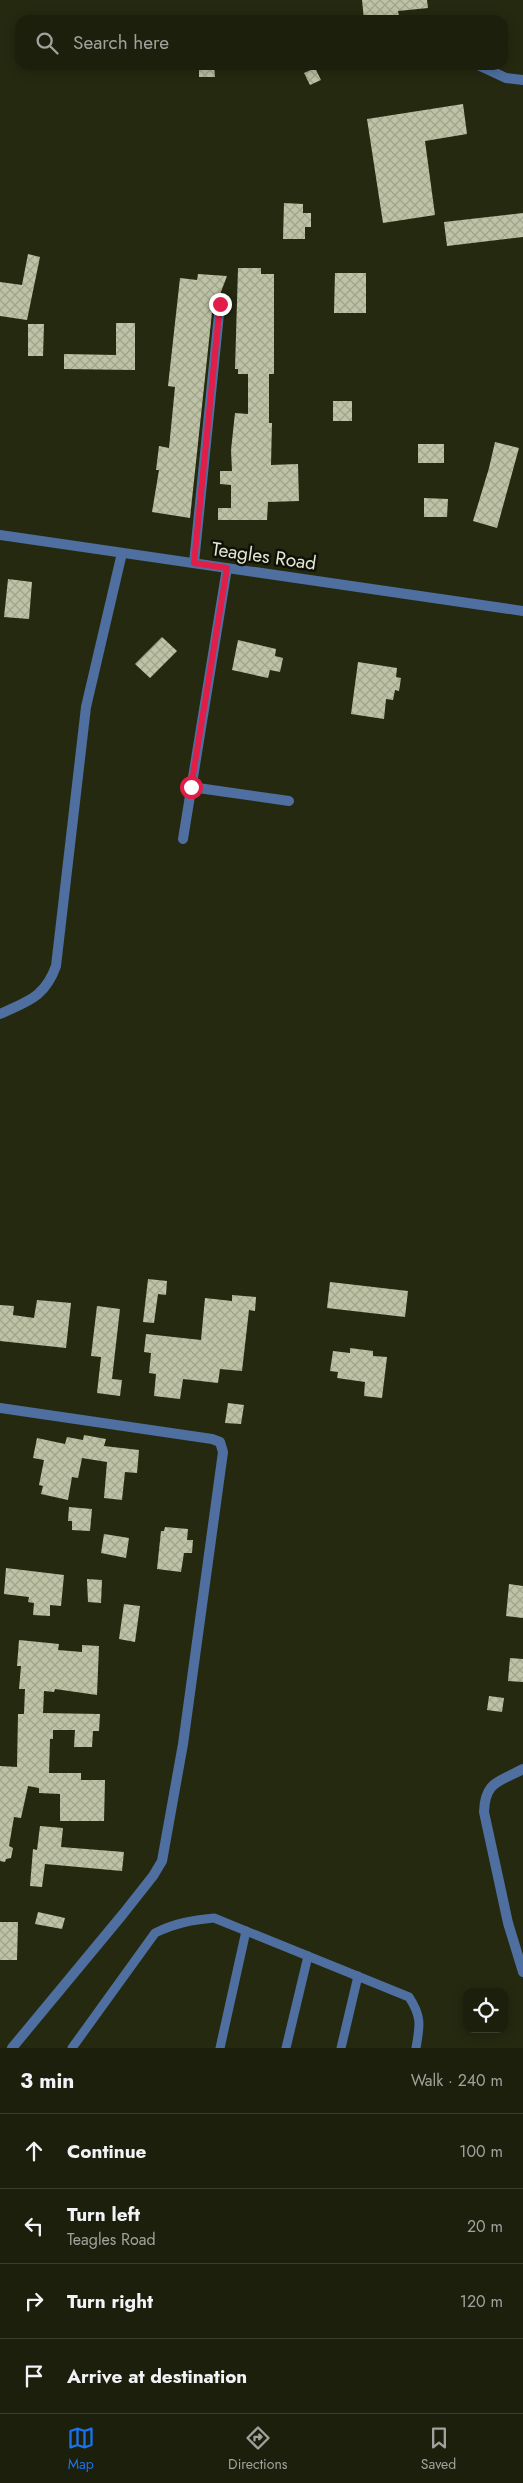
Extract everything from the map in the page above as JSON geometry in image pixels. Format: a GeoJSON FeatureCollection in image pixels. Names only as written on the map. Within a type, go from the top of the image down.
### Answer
{"type":"FeatureCollection","features":[{"type":"Feature","properties":{"kind":"street"},"geometry":{"type":"LineString","coordinates":[[489,70],[506,78],[523,80]]}},
{"type":"Feature","properties":{"kind":"street"},"geometry":{"type":"LineString","coordinates":[[194,563],[220,304]]}},
{"type":"Feature","properties":{"kind":"street","name":"Teagles Road"},"geometry":{"type":"LineString","coordinates":[[0,535],[523,611]]}},
{"type":"Feature","properties":{"kind":"street"},"geometry":{"type":"LineString","coordinates":[[0,1014],[40,995],[51,982],[56,966],[86,707],[122,553]]}},
{"type":"Feature","properties":{"kind":"street"},"geometry":{"type":"LineString","coordinates":[[183,839],[227,568]]}},
{"type":"Feature","properties":{"kind":"street"},"geometry":{"type":"LineString","coordinates":[[191,787],[289,801]]}},
{"type":"Feature","properties":{"kind":"street"},"geometry":{"type":"LineString","coordinates":[[0,1408],[212,1438],[220,1442],[223,1452],[183,1744],[162,1861],[153,1876],[123,1914],[12,2048]]}},
{"type":"Feature","properties":{"kind":"street"},"geometry":{"type":"LineString","coordinates":[[523,1769],[491,1786],[485,1796],[484,1812],[508,1923],[523,1972]]}},
{"type":"Feature","properties":{"kind":"lane"},"geometry":{"type":"LineString","coordinates":[[72,2048],[155,1933],[170,1925],[189,1920],[214,1918],[409,1997],[419,2013],[416,2048]]}},
{"type":"Feature","properties":{"kind":"lane"},"geometry":{"type":"LineString","coordinates":[[220,2048],[246,1931]]}},
{"type":"Feature","properties":{"kind":"lane"},"geometry":{"type":"LineString","coordinates":[[286,2048],[308,1956]]}},
{"type":"Feature","properties":{"kind":"lane"},"geometry":{"type":"LineString","coordinates":[[341,2048],[358,1976]]}},
{"type":"Feature","properties":{"kind":"building"},"geometry":{"type":"Polygon","coordinates":[[[362,0],[427,0],[428,8],[398,11],[399,15],[364,15],[362,0]]]}},
{"type":"Feature","properties":{"kind":"building"},"geometry":{"type":"Polygon","coordinates":[[[199,70],[214,70],[215,77],[199,77],[199,70]]]}},
{"type":"Feature","properties":{"kind":"building"},"geometry":{"type":"Polygon","coordinates":[[[316,70],[321,80],[310,85],[304,73],[316,70]]]}},
{"type":"Feature","properties":{"kind":"building"},"geometry":{"type":"Polygon","coordinates":[[[463,104],[467,134],[425,141],[435,215],[383,223],[367,119],[463,104]]]}},
{"type":"Feature","properties":{"kind":"building"},"geometry":{"type":"Polygon","coordinates":[[[284,203],[303,204],[303,213],[311,213],[311,227],[305,227],[305,239],[283,239],[284,203]]]}},
{"type":"Feature","properties":{"kind":"building"},"geometry":{"type":"Polygon","coordinates":[[[523,213],[523,237],[447,246],[444,222],[523,213]]]}},
{"type":"Feature","properties":{"kind":"building"},"geometry":{"type":"Polygon","coordinates":[[[28,254],[40,257],[27,320],[0,316],[0,282],[22,285],[28,254]]]}},
{"type":"Feature","properties":{"kind":"building"},"geometry":{"type":"Polygon","coordinates":[[[238,268],[261,268],[261,274],[274,274],[274,374],[269,374],[269,423],[272,423],[271,465],[298,464],[299,501],[268,502],[267,520],[218,520],[218,508],[231,508],[231,485],[220,484],[220,471],[232,471],[231,450],[235,413],[248,414],[248,374],[238,374],[238,369],[235,369],[238,268]]]}},
{"type":"Feature","properties":{"kind":"building"},"geometry":{"type":"Polygon","coordinates":[[[335,273],[366,273],[366,313],[334,313],[335,273]]]}},
{"type":"Feature","properties":{"kind":"building"},"geometry":{"type":"Polygon","coordinates":[[[198,274],[227,276],[219,297],[213,303],[190,518],[152,512],[159,470],[156,470],[159,446],[169,448],[175,387],[168,386],[180,278],[197,280],[198,274]]]}},
{"type":"Feature","properties":{"kind":"building"},"geometry":{"type":"Polygon","coordinates":[[[116,323],[135,323],[135,370],[64,369],[64,354],[116,355],[116,323]]]}},
{"type":"Feature","properties":{"kind":"building"},"geometry":{"type":"Polygon","coordinates":[[[28,324],[44,324],[43,356],[28,356],[28,324]]]}},
{"type":"Feature","properties":{"kind":"building"},"geometry":{"type":"Polygon","coordinates":[[[333,401],[352,401],[352,421],[333,421],[333,401]]]}},
{"type":"Feature","properties":{"kind":"building"},"geometry":{"type":"Polygon","coordinates":[[[495,442],[519,448],[497,528],[473,521],[495,442]]]}},
{"type":"Feature","properties":{"kind":"building"},"geometry":{"type":"Polygon","coordinates":[[[418,444],[444,444],[444,463],[418,463],[418,444]]]}},
{"type":"Feature","properties":{"kind":"building"},"geometry":{"type":"Polygon","coordinates":[[[424,498],[448,499],[447,517],[424,517],[424,498]]]}},
{"type":"Feature","properties":{"kind":"building"},"geometry":{"type":"Polygon","coordinates":[[[8,579],[32,582],[29,619],[4,617],[8,579]]]}},
{"type":"Feature","properties":{"kind":"building"},"geometry":{"type":"Polygon","coordinates":[[[162,637],[177,651],[150,678],[135,664],[162,637]]]}},
{"type":"Feature","properties":{"kind":"building"},"geometry":{"type":"Polygon","coordinates":[[[238,640],[276,649],[275,656],[283,658],[280,672],[270,670],[268,678],[232,670],[238,640]]]}},
{"type":"Feature","properties":{"kind":"building"},"geometry":{"type":"Polygon","coordinates":[[[358,662],[397,668],[396,677],[401,678],[399,691],[395,690],[393,700],[386,699],[384,719],[351,714],[358,662]]]}},
{"type":"Feature","properties":{"kind":"building"},"geometry":{"type":"Polygon","coordinates":[[[148,1279],[167,1281],[166,1295],[158,1294],[154,1323],[143,1322],[148,1279]]]}},
{"type":"Feature","properties":{"kind":"building"},"geometry":{"type":"Polygon","coordinates":[[[330,1282],[408,1291],[405,1317],[327,1308],[330,1282]]]}},
{"type":"Feature","properties":{"kind":"building"},"geometry":{"type":"Polygon","coordinates":[[[232,1295],[256,1297],[255,1311],[249,1310],[242,1371],[220,1369],[218,1383],[183,1379],[180,1399],[154,1396],[156,1374],[149,1373],[151,1353],[144,1352],[146,1334],[201,1340],[205,1298],[232,1301],[232,1295]]]}},
{"type":"Feature","properties":{"kind":"building"},"geometry":{"type":"Polygon","coordinates":[[[37,1300],[71,1303],[66,1348],[0,1341],[0,1305],[14,1306],[13,1315],[34,1318],[37,1300]]]}},
{"type":"Feature","properties":{"kind":"building"},"geometry":{"type":"Polygon","coordinates":[[[97,1306],[120,1309],[112,1379],[122,1380],[120,1396],[97,1393],[101,1357],[91,1356],[97,1306]]]}},
{"type":"Feature","properties":{"kind":"building"},"geometry":{"type":"Polygon","coordinates":[[[350,1348],[373,1351],[373,1356],[387,1357],[382,1398],[364,1396],[365,1382],[337,1378],[338,1372],[330,1371],[333,1351],[350,1353],[350,1348]]]}},
{"type":"Feature","properties":{"kind":"building"},"geometry":{"type":"Polygon","coordinates":[[[228,1403],[244,1405],[241,1424],[225,1423],[228,1403]]]}},
{"type":"Feature","properties":{"kind":"building"},"geometry":{"type":"Polygon","coordinates":[[[84,1435],[106,1439],[104,1446],[139,1450],[137,1473],[125,1472],[122,1500],[104,1498],[107,1462],[82,1458],[78,1478],[72,1477],[68,1500],[41,1494],[43,1486],[39,1485],[44,1460],[33,1458],[37,1438],[65,1444],[67,1437],[83,1440],[84,1435]]]}},
{"type":"Feature","properties":{"kind":"building"},"geometry":{"type":"Polygon","coordinates":[[[69,1507],[92,1509],[90,1531],[72,1530],[72,1521],[68,1521],[69,1507]]]}},
{"type":"Feature","properties":{"kind":"building"},"geometry":{"type":"Polygon","coordinates":[[[165,1527],[188,1529],[187,1540],[193,1540],[192,1553],[184,1553],[181,1572],[157,1569],[161,1531],[164,1531],[165,1527]]]}},
{"type":"Feature","properties":{"kind":"building"},"geometry":{"type":"Polygon","coordinates":[[[104,1534],[129,1538],[126,1558],[101,1553],[104,1534]]]}},
{"type":"Feature","properties":{"kind":"building"},"geometry":{"type":"Polygon","coordinates":[[[6,1568],[64,1575],[61,1606],[50,1605],[50,1616],[33,1615],[34,1603],[28,1602],[29,1597],[4,1594],[6,1568]]]}},
{"type":"Feature","properties":{"kind":"building"},"geometry":{"type":"Polygon","coordinates":[[[87,1579],[102,1580],[101,1603],[88,1602],[87,1579]]]}},
{"type":"Feature","properties":{"kind":"building"},"geometry":{"type":"Polygon","coordinates":[[[509,1584],[523,1586],[523,1618],[506,1616],[509,1584]]]}},
{"type":"Feature","properties":{"kind":"building"},"geometry":{"type":"Polygon","coordinates":[[[124,1604],[140,1606],[135,1642],[119,1639],[124,1604]]]}},
{"type":"Feature","properties":{"kind":"building"},"geometry":{"type":"Polygon","coordinates":[[[19,1640],[59,1644],[58,1650],[82,1652],[82,1645],[99,1646],[97,1695],[55,1689],[54,1692],[44,1691],[43,1713],[100,1714],[99,1731],[93,1731],[92,1747],[74,1747],[75,1730],[53,1730],[53,1739],[50,1739],[49,1773],[81,1773],[81,1780],[105,1780],[104,1821],[60,1821],[60,1794],[39,1793],[39,1788],[28,1786],[21,1818],[14,1817],[9,1846],[13,1848],[11,1858],[6,1859],[5,1862],[0,1861],[0,1766],[17,1767],[18,1714],[24,1714],[25,1689],[19,1689],[21,1666],[17,1666],[19,1640]]]}},
{"type":"Feature","properties":{"kind":"building"},"geometry":{"type":"Polygon","coordinates":[[[510,1658],[523,1659],[523,1682],[508,1681],[510,1658]]]}},
{"type":"Feature","properties":{"kind":"building"},"geometry":{"type":"Polygon","coordinates":[[[489,1696],[504,1698],[502,1712],[487,1710],[489,1696]]]}},
{"type":"Feature","properties":{"kind":"building"},"geometry":{"type":"Polygon","coordinates":[[[40,1826],[63,1828],[61,1847],[124,1852],[122,1871],[45,1864],[42,1887],[30,1886],[33,1849],[37,1850],[40,1826]]]}},
{"type":"Feature","properties":{"kind":"building"},"geometry":{"type":"Polygon","coordinates":[[[38,1912],[65,1918],[62,1929],[35,1924],[38,1912]]]}},
{"type":"Feature","properties":{"kind":"building"},"geometry":{"type":"Polygon","coordinates":[[[0,1922],[18,1922],[17,1960],[0,1960],[0,1922]]]}},
{"type":"Feature","properties":{"kind":"route"},"geometry":{"type":"LineString","coordinates":[[191,787],[227,568],[194,563],[220,304]]}}]}
